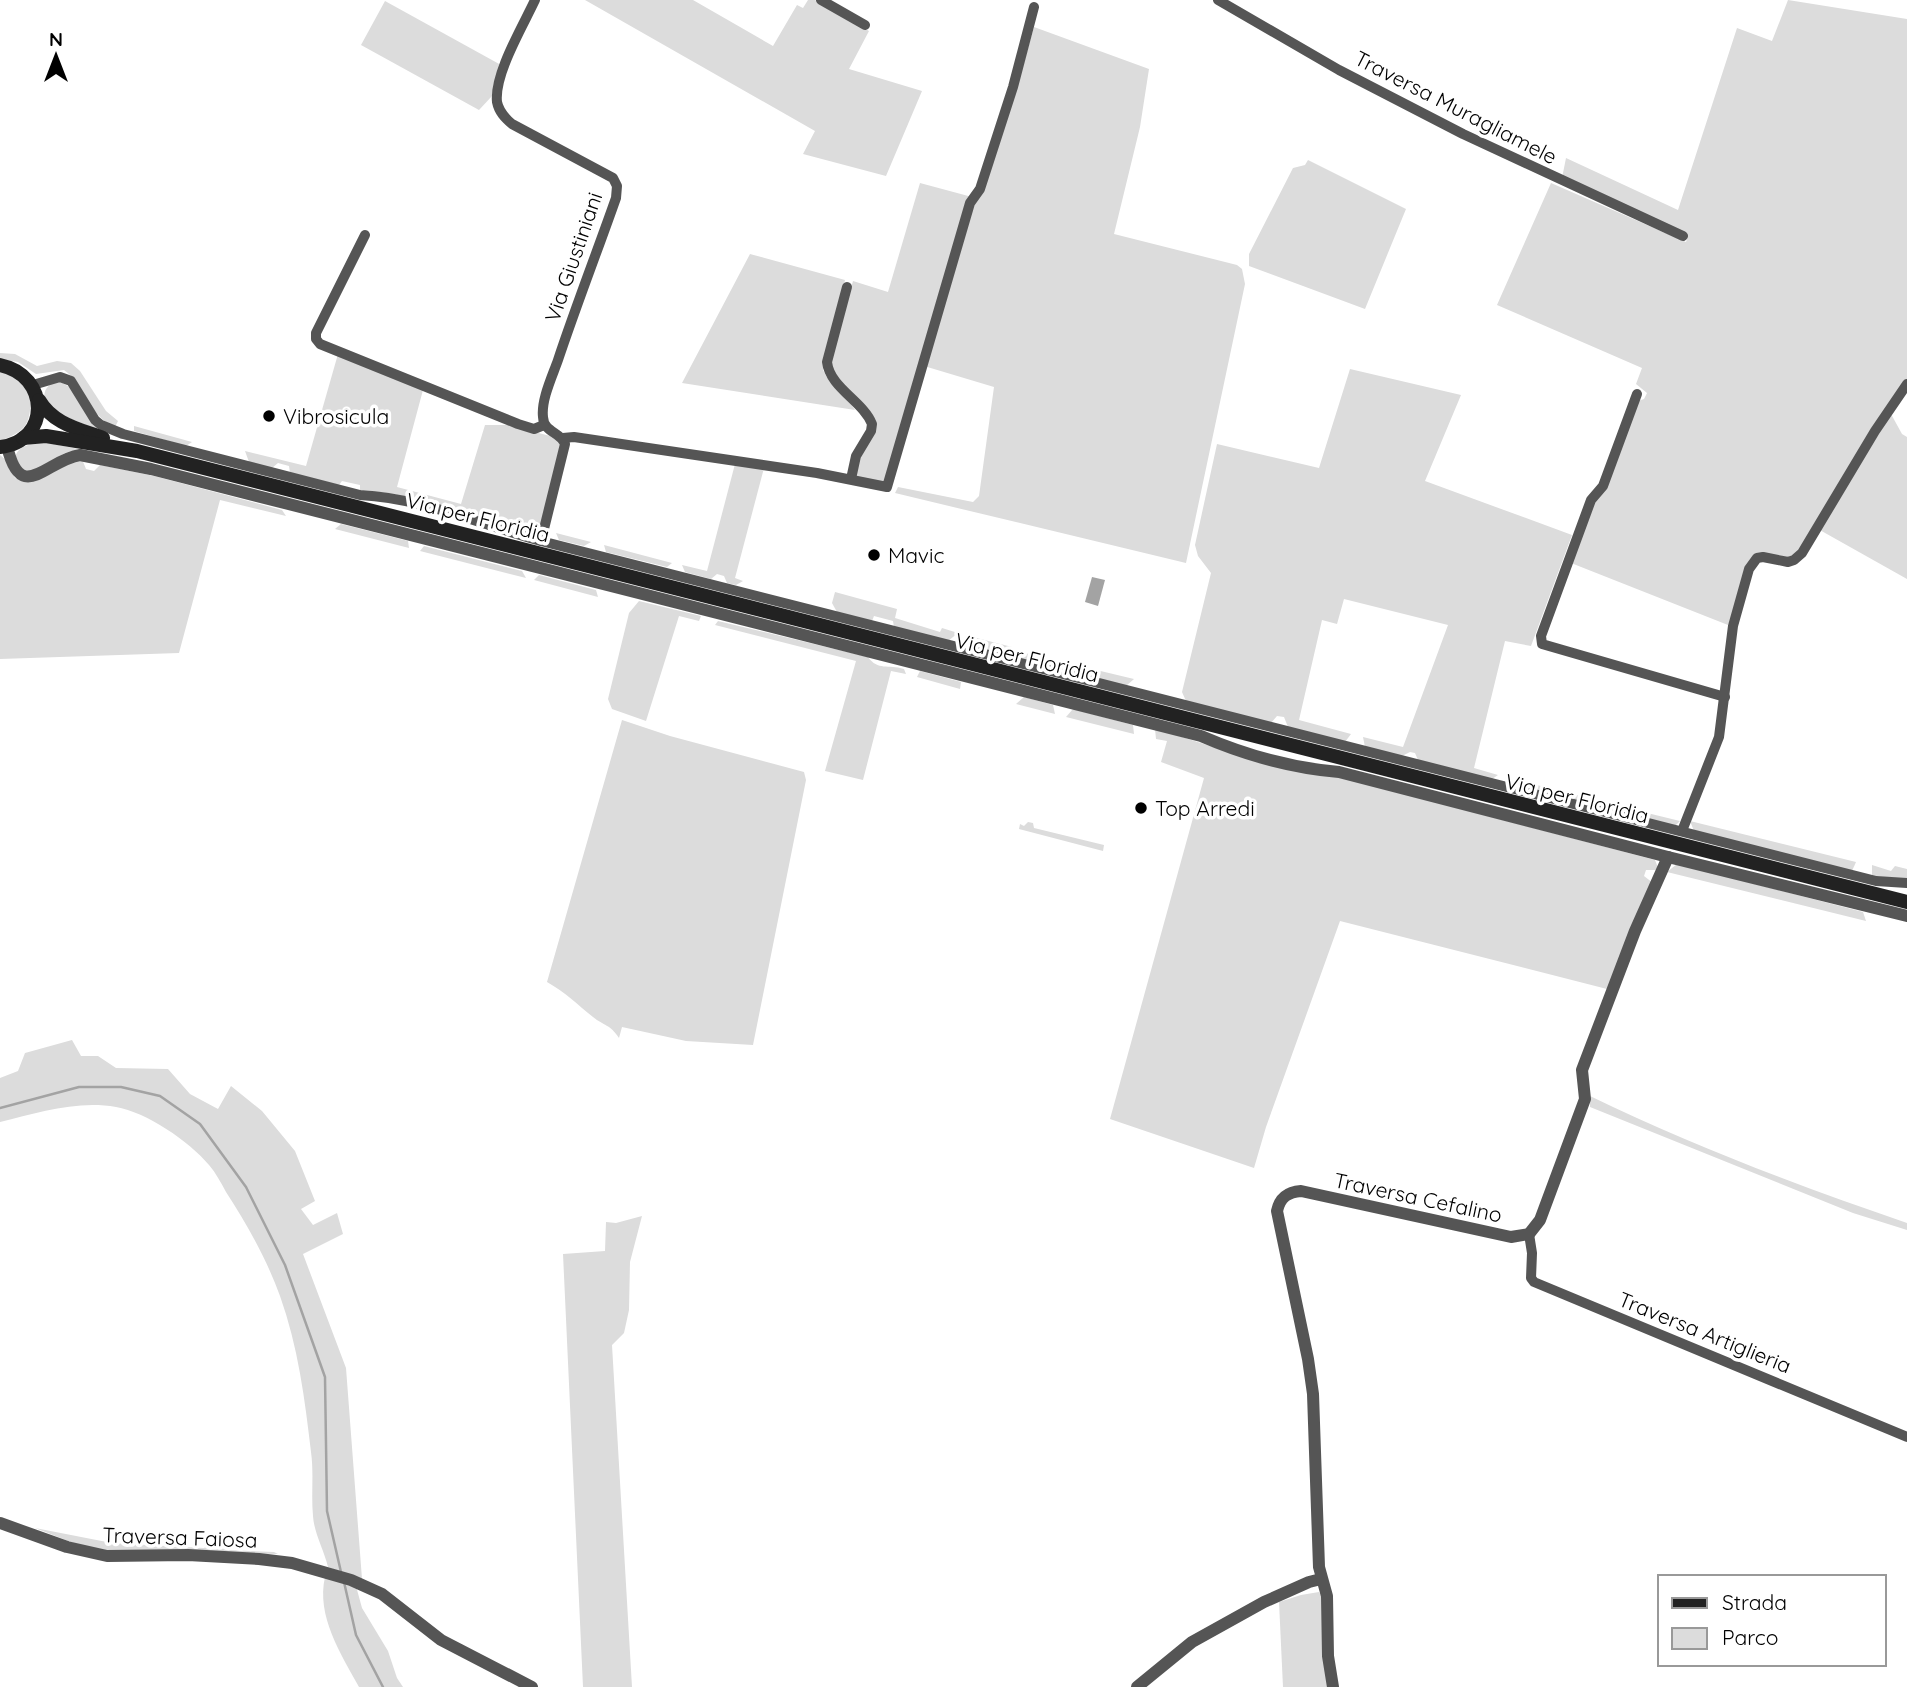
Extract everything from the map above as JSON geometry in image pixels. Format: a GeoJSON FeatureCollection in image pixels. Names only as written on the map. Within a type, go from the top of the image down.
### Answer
{"type":"FeatureCollection","features":[{"type":"Feature","properties":{"kind":"main road"},"geometry":{"type":"LineString","coordinates":[[0,365],[14,368],[25,375],[46,413],[60,422],[138,452]]}},
{"type":"Feature","properties":{"kind":"main road"},"geometry":{"type":"LineString","coordinates":[[23,438],[36,420],[36,391]]}},
{"type":"Feature","properties":{"kind":"main road"},"geometry":{"type":"LineString","coordinates":[[4,446],[23,438],[46,436],[138,452]]}},
{"type":"Feature","properties":{"kind":"main road","name":"Via per Floridia"},"geometry":{"type":"LineString","coordinates":[[138,452],[1907,902]]}},
{"type":"Feature","properties":{"kind":"street","name":"Via Giustiniani"},"geometry":{"type":"LineString","coordinates":[[535,0],[499,82],[497,102],[500,111],[512,124],[613,178],[617,186],[616,198],[552,377],[543,410],[544,425]]}},
{"type":"Feature","properties":{"kind":"street"},"geometry":{"type":"LineString","coordinates":[[821,0],[865,25]]}},
{"type":"Feature","properties":{"kind":"street","name":"Traversa Muragliamele"},"geometry":{"type":"LineString","coordinates":[[1218,0],[1346,73],[1557,180],[1683,236]]}},
{"type":"Feature","properties":{"kind":"street"},"geometry":{"type":"LineString","coordinates":[[366,235],[316,333],[320,344],[518,424],[534,429],[544,425],[563,438],[575,437],[851,479],[887,487],[970,203],[980,189],[1013,87],[1034,7]]}},
{"type":"Feature","properties":{"kind":"street"},"geometry":{"type":"LineString","coordinates":[[847,286],[827,362],[828,372],[866,413],[872,424],[871,431],[856,456],[851,479]]}},
{"type":"Feature","properties":{"kind":"street"},"geometry":{"type":"LineString","coordinates":[[36,391],[60,377],[71,381],[95,420],[123,434],[360,495],[388,497],[467,517],[491,528],[541,541],[1876,881],[1907,883]]}},
{"type":"Feature","properties":{"kind":"street"},"geometry":{"type":"LineString","coordinates":[[1682,831],[1716,749],[1723,722],[1733,626],[1749,569],[1757,558],[1788,562],[1802,553],[1868,442],[1907,384]]}},
{"type":"Feature","properties":{"kind":"street"},"geometry":{"type":"LineString","coordinates":[[1637,394],[1603,486],[1591,500],[1541,636],[1542,644],[1725,697]]}},
{"type":"Feature","properties":{"kind":"street"},"geometry":{"type":"LineString","coordinates":[[541,541],[565,452],[563,438]]}},
{"type":"Feature","properties":{"kind":"street"},"geometry":{"type":"LineString","coordinates":[[4,446],[15,470],[21,475],[36,476],[70,456],[80,455],[151,469],[1200,736],[1233,750],[1309,770],[1339,772],[1668,858],[1907,916]]}},
{"type":"Feature","properties":{"kind":"street","name":"Traversa Cefalino"},"geometry":{"type":"LineString","coordinates":[[1321,1579],[1313,1394],[1277,1210],[1279,1203],[1290,1192],[1301,1191],[1511,1237],[1529,1234],[1540,1220],[1585,1099],[1582,1070],[1635,930],[1668,858]]}},
{"type":"Feature","properties":{"kind":"street","name":"Traversa Artiglieria"},"geometry":{"type":"LineString","coordinates":[[1529,1234],[1532,1253],[1531,1278],[1534,1282],[1907,1437]]}},
{"type":"Feature","properties":{"kind":"street","name":"Traversa Faiosa"},"geometry":{"type":"LineString","coordinates":[[0,1523],[67,1546],[107,1556],[188,1555],[259,1559],[292,1563],[323,1571],[383,1594],[441,1640],[532,1687]]}},
{"type":"Feature","properties":{"kind":"street"},"geometry":{"type":"LineString","coordinates":[[1137,1687],[1192,1642],[1264,1602],[1321,1579],[1327,1596],[1328,1656],[1333,1687]]}},
{"type":"Feature","properties":{"kind":"green space"},"geometry":{"type":"Polygon","coordinates":[[[585,0],[693,0],[773,46],[797,5],[803,8],[808,0],[815,0],[869,31],[849,69],[922,91],[886,176],[803,154],[815,131],[585,0]]]}},
{"type":"Feature","properties":{"kind":"green space"},"geometry":{"type":"Polygon","coordinates":[[[1788,0],[1907,19],[1907,379],[1800,550],[1791,559],[1757,556],[1728,625],[1571,563],[1593,502],[1638,401],[1644,399],[1647,393],[1636,384],[1642,368],[1497,305],[1551,183],[1686,242],[1688,236],[1562,178],[1566,158],[1678,210],[1737,28],[1772,41],[1788,0]]]}},
{"type":"Feature","properties":{"kind":"green space"},"geometry":{"type":"Polygon","coordinates":[[[385,1],[501,65],[492,96],[479,110],[361,45],[385,1]]]}},
{"type":"Feature","properties":{"kind":"green space"},"geometry":{"type":"Polygon","coordinates":[[[1034,27],[1149,69],[1140,127],[1114,234],[1237,265],[1242,269],[1245,284],[1186,563],[895,493],[898,487],[973,502],[979,496],[994,387],[924,366],[972,204],[1016,91],[1034,27]]]}},
{"type":"Feature","properties":{"kind":"green space"},"geometry":{"type":"Polygon","coordinates":[[[1308,160],[1406,209],[1365,309],[1249,266],[1249,254],[1293,168],[1305,165],[1308,160]]]}},
{"type":"Feature","properties":{"kind":"green space"},"geometry":{"type":"Polygon","coordinates":[[[920,183],[972,197],[886,485],[854,477],[858,457],[873,432],[853,395],[833,377],[830,360],[853,281],[888,292],[920,183]]]}},
{"type":"Feature","properties":{"kind":"green space"},"geometry":{"type":"Polygon","coordinates":[[[750,254],[845,280],[823,370],[855,410],[682,383],[750,254]]]}},
{"type":"Feature","properties":{"kind":"green space"},"geometry":{"type":"Polygon","coordinates":[[[0,353],[15,354],[37,366],[57,361],[71,363],[80,371],[106,411],[118,421],[115,427],[99,416],[78,384],[64,370],[36,374],[18,362],[0,359],[0,353]]]}},
{"type":"Feature","properties":{"kind":"green space"},"geometry":{"type":"Polygon","coordinates":[[[338,354],[423,390],[397,487],[461,504],[485,425],[508,425],[554,437],[561,445],[544,520],[530,534],[425,501],[360,490],[360,485],[342,481],[339,485],[290,473],[289,466],[278,463],[272,468],[249,462],[245,451],[306,466],[338,354]]]}},
{"type":"Feature","properties":{"kind":"green space"},"geometry":{"type":"Polygon","coordinates":[[[1350,369],[1461,395],[1425,481],[1572,535],[1531,646],[1505,641],[1474,768],[1498,775],[1492,779],[1418,760],[1415,753],[1402,756],[1365,747],[1363,737],[1403,747],[1448,625],[1344,599],[1337,624],[1322,620],[1299,720],[1351,734],[1345,742],[1288,727],[1284,717],[1277,716],[1271,723],[1186,701],[1182,692],[1211,573],[1198,556],[1195,545],[1217,444],[1319,468],[1350,369]]]}},
{"type":"Feature","properties":{"kind":"green space"},"geometry":{"type":"Polygon","coordinates":[[[0,370],[5,370],[31,393],[26,424],[17,433],[0,441],[0,370]]]}},
{"type":"Feature","properties":{"kind":"green space"},"geometry":{"type":"Polygon","coordinates":[[[59,381],[71,388],[98,430],[57,413],[44,397],[48,386],[59,381]]]}},
{"type":"Feature","properties":{"kind":"green space"},"geometry":{"type":"Polygon","coordinates":[[[1891,414],[1902,434],[1907,437],[1907,579],[1818,529],[1891,414]]]}},
{"type":"Feature","properties":{"kind":"green space"},"geometry":{"type":"Polygon","coordinates":[[[134,426],[192,442],[186,446],[134,431],[134,426]]]}},
{"type":"Feature","properties":{"kind":"green space"},"geometry":{"type":"Polygon","coordinates":[[[32,443],[49,443],[78,449],[65,453],[35,471],[23,471],[15,458],[21,448],[32,443]]]}},
{"type":"Feature","properties":{"kind":"green space"},"geometry":{"type":"Polygon","coordinates":[[[0,455],[6,460],[15,478],[22,481],[69,461],[82,459],[86,469],[94,471],[100,465],[154,476],[282,510],[286,516],[220,500],[179,653],[0,659],[0,455]]]}},
{"type":"Feature","properties":{"kind":"green space"},"geometry":{"type":"Polygon","coordinates":[[[735,464],[764,468],[735,578],[743,581],[736,585],[727,583],[724,576],[717,574],[711,579],[685,572],[682,565],[707,571],[735,464]]]}},
{"type":"Feature","properties":{"kind":"green space"},"geometry":{"type":"Polygon","coordinates":[[[341,524],[408,541],[409,548],[335,529],[341,524]]]}},
{"type":"Feature","properties":{"kind":"green space"},"geometry":{"type":"Polygon","coordinates":[[[556,533],[591,542],[584,546],[559,540],[556,533]]]}},
{"type":"Feature","properties":{"kind":"green space"},"geometry":{"type":"Polygon","coordinates":[[[604,545],[672,563],[667,567],[606,552],[604,545]]]}},
{"type":"Feature","properties":{"kind":"green space"},"geometry":{"type":"Polygon","coordinates":[[[424,546],[522,571],[526,578],[420,551],[424,546]]]}},
{"type":"Feature","properties":{"kind":"green space"},"geometry":{"type":"Polygon","coordinates":[[[539,575],[596,590],[598,597],[534,580],[539,575]]]}},
{"type":"Feature","properties":{"kind":"green space"},"geometry":{"type":"Polygon","coordinates":[[[835,592],[897,609],[895,618],[940,632],[942,628],[958,633],[948,641],[894,627],[893,621],[874,616],[872,621],[837,612],[832,603],[835,592]]]}},
{"type":"Feature","properties":{"kind":"green space"},"geometry":{"type":"Polygon","coordinates":[[[639,601],[701,616],[699,621],[679,616],[646,721],[612,709],[608,699],[629,613],[639,601]]]}},
{"type":"Feature","properties":{"kind":"green space"},"geometry":{"type":"Polygon","coordinates":[[[718,621],[868,657],[880,666],[904,669],[906,674],[891,671],[863,780],[825,771],[856,661],[715,625],[718,621]]]}},
{"type":"Feature","properties":{"kind":"green space"},"geometry":{"type":"Polygon","coordinates":[[[965,635],[1033,655],[1026,661],[967,645],[965,635]]]}},
{"type":"Feature","properties":{"kind":"green space"},"geometry":{"type":"Polygon","coordinates":[[[1042,657],[1134,679],[1126,686],[1042,665],[1042,657]]]}},
{"type":"Feature","properties":{"kind":"green space"},"geometry":{"type":"Polygon","coordinates":[[[920,671],[961,682],[960,689],[917,677],[920,671]]]}},
{"type":"Feature","properties":{"kind":"green space"},"geometry":{"type":"Polygon","coordinates":[[[1024,697],[1053,705],[1055,714],[1016,704],[1024,697]]]}},
{"type":"Feature","properties":{"kind":"green space"},"geometry":{"type":"Polygon","coordinates":[[[1073,709],[1133,725],[1134,734],[1066,717],[1073,709]]]}},
{"type":"Feature","properties":{"kind":"green space"},"geometry":{"type":"Polygon","coordinates":[[[622,720],[670,736],[804,772],[806,780],[753,1045],[686,1041],[622,1027],[619,1038],[610,1028],[547,982],[622,720]]]}},
{"type":"Feature","properties":{"kind":"green space"},"geometry":{"type":"Polygon","coordinates":[[[1155,729],[1268,764],[1339,777],[1655,860],[1659,870],[1646,870],[1644,876],[1653,883],[1607,989],[1340,921],[1266,1127],[1254,1168],[1110,1119],[1204,778],[1161,762],[1167,741],[1156,739],[1155,729]]]}},
{"type":"Feature","properties":{"kind":"green space"},"geometry":{"type":"Polygon","coordinates":[[[1509,778],[1624,807],[1619,811],[1510,784],[1509,778]]]}},
{"type":"Feature","properties":{"kind":"green space"},"geometry":{"type":"Polygon","coordinates":[[[1635,810],[1680,821],[1675,826],[1636,816],[1635,810]]]}},
{"type":"Feature","properties":{"kind":"green space"},"geometry":{"type":"Polygon","coordinates":[[[1690,821],[1856,862],[1852,871],[1694,831],[1690,821]]]}},
{"type":"Feature","properties":{"kind":"green space"},"geometry":{"type":"Polygon","coordinates":[[[1028,822],[1033,823],[1034,828],[1104,845],[1103,851],[1019,829],[1020,824],[1024,826],[1028,822]]]}},
{"type":"Feature","properties":{"kind":"green space"},"geometry":{"type":"Polygon","coordinates":[[[1677,864],[1863,912],[1866,921],[1667,872],[1677,864]]]}},
{"type":"Feature","properties":{"kind":"green space"},"geometry":{"type":"Polygon","coordinates":[[[1872,865],[1891,871],[1895,866],[1907,869],[1907,879],[1872,876],[1872,865]]]}},
{"type":"Feature","properties":{"kind":"green space"},"geometry":{"type":"Polygon","coordinates":[[[72,1040],[81,1056],[98,1056],[116,1068],[168,1069],[190,1094],[218,1109],[231,1086],[262,1111],[295,1151],[315,1201],[301,1209],[313,1225],[337,1213],[343,1234],[303,1254],[346,1368],[362,1579],[328,1567],[314,1522],[312,1460],[306,1413],[300,1373],[286,1315],[263,1256],[212,1168],[166,1129],[140,1115],[116,1107],[72,1106],[0,1122],[0,1078],[18,1071],[25,1053],[72,1040]]]}},
{"type":"Feature","properties":{"kind":"green space"},"geometry":{"type":"Polygon","coordinates":[[[1590,1096],[1747,1164],[1907,1223],[1907,1230],[1853,1213],[1590,1107],[1590,1096]]]}},
{"type":"Feature","properties":{"kind":"green space"},"geometry":{"type":"Polygon","coordinates":[[[642,1216],[630,1262],[629,1310],[624,1333],[612,1345],[632,1687],[583,1687],[563,1254],[605,1251],[606,1222],[616,1223],[642,1216]]]}},
{"type":"Feature","properties":{"kind":"green space"},"geometry":{"type":"Polygon","coordinates":[[[35,1528],[112,1543],[204,1548],[220,1545],[227,1550],[278,1554],[110,1551],[76,1544],[35,1528]]]}},
{"type":"Feature","properties":{"kind":"green space"},"geometry":{"type":"Polygon","coordinates":[[[325,1577],[356,1586],[362,1608],[388,1651],[403,1687],[359,1687],[338,1648],[327,1620],[323,1592],[325,1577]]]}},
{"type":"Feature","properties":{"kind":"green space"},"geometry":{"type":"Polygon","coordinates":[[[1319,1592],[1324,1599],[1329,1687],[1283,1687],[1279,1602],[1319,1592]]]}},
{"type":"Feature","properties":{"kind":"shaded area"},"geometry":{"type":"Polygon","coordinates":[[[1092,577],[1105,580],[1098,606],[1085,602],[1092,577]]]}},
{"type":"Feature","properties":{"kind":"waterway"},"geometry":{"type":"LineString","coordinates":[[0,1108],[79,1087],[121,1087],[160,1096],[200,1124],[246,1187],[285,1265],[325,1377],[327,1511],[341,1572]]}},
{"type":"Feature","properties":{"kind":"waterway"},"geometry":{"type":"LineString","coordinates":[[344,1582],[356,1635],[383,1687]]}},
{"type":"Feature","properties":{"kind":"place","name":"Vibrosicula"},"geometry":{"type":"Point","coordinates":[269,416]}},
{"type":"Feature","properties":{"kind":"place","name":"Mavic"},"geometry":{"type":"Point","coordinates":[874,555]}},
{"type":"Feature","properties":{"kind":"place","name":"Top Arredi"},"geometry":{"type":"Point","coordinates":[1141,808]}}]}
